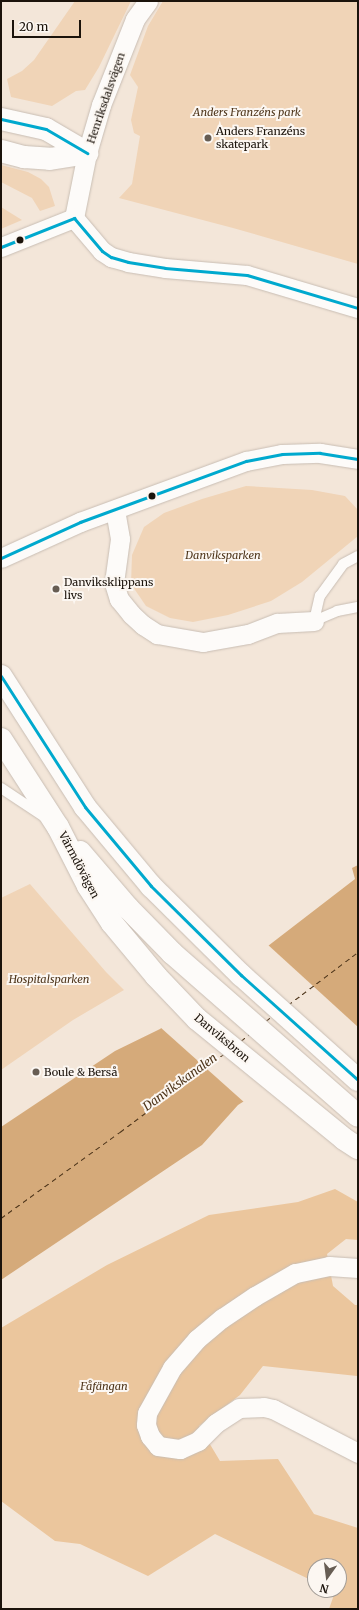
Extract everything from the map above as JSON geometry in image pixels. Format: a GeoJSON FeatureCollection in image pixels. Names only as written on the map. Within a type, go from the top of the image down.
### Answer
{"type":"FeatureCollection","features":[{"type":"Feature","properties":{"kind":"main road"},"geometry":{"type":"LineString","coordinates":[[1,119],[46,129],[87,153]]}},
{"type":"Feature","properties":{"kind":"main road"},"geometry":{"type":"LineString","coordinates":[[1,151],[24,157],[50,159],[87,153]]}},
{"type":"Feature","properties":{"kind":"main road"},"geometry":{"type":"LineString","coordinates":[[1,676],[85,807],[151,886],[241,975],[358,1080]]}},
{"type":"Feature","properties":{"kind":"main road","name":"Värmdövägen"},"geometry":{"type":"LineString","coordinates":[[1,739],[58,827],[88,886],[112,923]]}},
{"type":"Feature","properties":{"kind":"main road","name":"Värmdövägen"},"geometry":{"type":"LineString","coordinates":[[58,827],[128,908],[172,953],[358,1116]]}},
{"type":"Feature","properties":{"kind":"main road","name":"Danviksbron"},"geometry":{"type":"LineString","coordinates":[[112,923],[156,976],[197,1019],[351,1143]]}},
{"type":"Feature","properties":{"kind":"street","name":"Henriksdalsvägen"},"geometry":{"type":"LineString","coordinates":[[74,218],[87,153],[102,105],[135,19],[148,1]]}},
{"type":"Feature","properties":{"kind":"street"},"geometry":{"type":"LineString","coordinates":[[1,247],[74,218],[102,251],[111,257],[128,262],[165,268],[247,276],[358,308]]}},
{"type":"Feature","properties":{"kind":"street"},"geometry":{"type":"LineString","coordinates":[[1,558],[80,522],[246,461],[282,454],[320,453],[358,459]]}},
{"type":"Feature","properties":{"kind":"street"},"geometry":{"type":"LineString","coordinates":[[115,510],[120,539],[114,583],[119,599],[131,614],[143,625],[157,634],[203,642],[248,634],[277,623],[314,621]]}},
{"type":"Feature","properties":{"kind":"street"},"geometry":{"type":"LineString","coordinates":[[358,1268],[329,1266],[295,1273],[255,1296],[222,1318],[197,1339],[172,1368],[146,1413],[146,1425],[150,1436],[158,1446],[180,1449],[198,1441],[216,1423],[239,1408],[264,1407],[273,1409],[358,1453]]}},
{"type":"Feature","properties":{"kind":"lane"},"geometry":{"type":"LineString","coordinates":[[314,621],[320,596],[343,564],[358,556]]}},
{"type":"Feature","properties":{"kind":"lane"},"geometry":{"type":"LineString","coordinates":[[314,621],[337,612],[358,607]]}},
{"type":"Feature","properties":{"kind":"lane"},"geometry":{"type":"LineString","coordinates":[[1,788],[58,827]]}},
{"type":"Feature","properties":{"kind":"green space"},"geometry":{"type":"Polygon","coordinates":[[[75,1],[131,1],[99,67],[85,90],[76,91],[52,106],[11,97],[7,79],[22,71],[34,60],[75,1]]]}},
{"type":"Feature","properties":{"kind":"green space","name":"Anders Franzéns park"},"geometry":{"type":"Polygon","coordinates":[[[163,1],[358,1],[358,264],[233,228],[119,198],[132,184],[140,136],[134,133],[131,120],[138,87],[130,75],[148,26],[163,1]]]}},
{"type":"Feature","properties":{"kind":"green space"},"geometry":{"type":"Polygon","coordinates":[[[1,165],[28,172],[41,179],[49,187],[55,206],[40,211],[32,198],[1,182],[1,165]]]}},
{"type":"Feature","properties":{"kind":"green space"},"geometry":{"type":"Polygon","coordinates":[[[1,207],[22,220],[1,229],[1,207]]]}},
{"type":"Feature","properties":{"kind":"green space","name":"Danviksparken"},"geometry":{"type":"Polygon","coordinates":[[[246,486],[312,490],[345,496],[358,510],[358,536],[302,582],[271,601],[228,615],[193,622],[170,618],[146,606],[131,584],[132,555],[144,527],[164,513],[202,499],[246,486]]]}},
{"type":"Feature","properties":{"kind":"green space","name":"Hospitalsparken"},"geometry":{"type":"Polygon","coordinates":[[[30,884],[106,972],[124,990],[73,1020],[1,1070],[1,898],[30,884]]]}},
{"type":"Feature","properties":{"kind":"green space","name":"Fåfängan"},"geometry":{"type":"Polygon","coordinates":[[[335,1189],[358,1202],[358,1240],[346,1239],[327,1254],[333,1286],[355,1305],[358,1305],[358,1378],[357,1376],[263,1366],[240,1395],[199,1426],[220,1461],[278,1459],[314,1514],[358,1528],[358,1609],[329,1609],[333,1598],[347,1598],[347,1558],[307,1558],[307,1578],[215,1534],[148,1576],[80,1544],[55,1541],[1,1501],[1,1328],[107,1265],[209,1215],[298,1202],[335,1189]]]}},
{"type":"Feature","properties":{"kind":"water","name":"Danvikskanalen"},"geometry":{"type":"Polygon","coordinates":[[[358,865],[358,1028],[238,1105],[202,1145],[1,1280],[1,1127],[115,1051],[160,1029],[355,879],[352,868],[358,865]]]}},
{"type":"Feature","properties":{"kind":"pier"},"geometry":{"type":"Polygon","coordinates":[[[267,944],[358,1027],[358,1030],[245,1103],[160,1027],[267,944]]]}},
{"type":"Feature","properties":{"kind":"ferry route"},"geometry":{"type":"LineString","coordinates":[[288,1005],[358,952]]}},
{"type":"Feature","properties":{"kind":"ferry route"},"geometry":{"type":"LineString","coordinates":[[266,1021],[271,1017]]}},
{"type":"Feature","properties":{"kind":"ferry route"},"geometry":{"type":"LineString","coordinates":[[241,1041],[249,1034]]}},
{"type":"Feature","properties":{"kind":"ferry route"},"geometry":{"type":"LineString","coordinates":[[1,1218],[120,1132],[224,1054]]}},
{"type":"Feature","properties":{"kind":"transit line"},"geometry":{"type":"LineString","coordinates":[[1,119],[46,129],[87,153]]}},
{"type":"Feature","properties":{"kind":"transit line"},"geometry":{"type":"LineString","coordinates":[[74,218],[102,251],[111,257],[128,262],[165,268],[247,275],[358,308]]}},
{"type":"Feature","properties":{"kind":"transit line"},"geometry":{"type":"LineString","coordinates":[[1,247],[74,218]]}},
{"type":"Feature","properties":{"kind":"transit line"},"geometry":{"type":"LineString","coordinates":[[1,558],[80,522],[246,461],[282,454],[320,453],[358,459]]}},
{"type":"Feature","properties":{"kind":"transit line"},"geometry":{"type":"LineString","coordinates":[[1,676],[85,807],[151,886],[241,975],[358,1080]]}},
{"type":"Feature","properties":{"kind":"place","name":"Anders Franzéns skatepark"},"geometry":{"type":"Point","coordinates":[208,138]}},
{"type":"Feature","properties":{"kind":"place","name":"Danviksklippans livs"},"geometry":{"type":"Point","coordinates":[56,589]}},
{"type":"Feature","properties":{"kind":"place","name":"Boule & Berså"},"geometry":{"type":"Point","coordinates":[36,1072]}}]}
